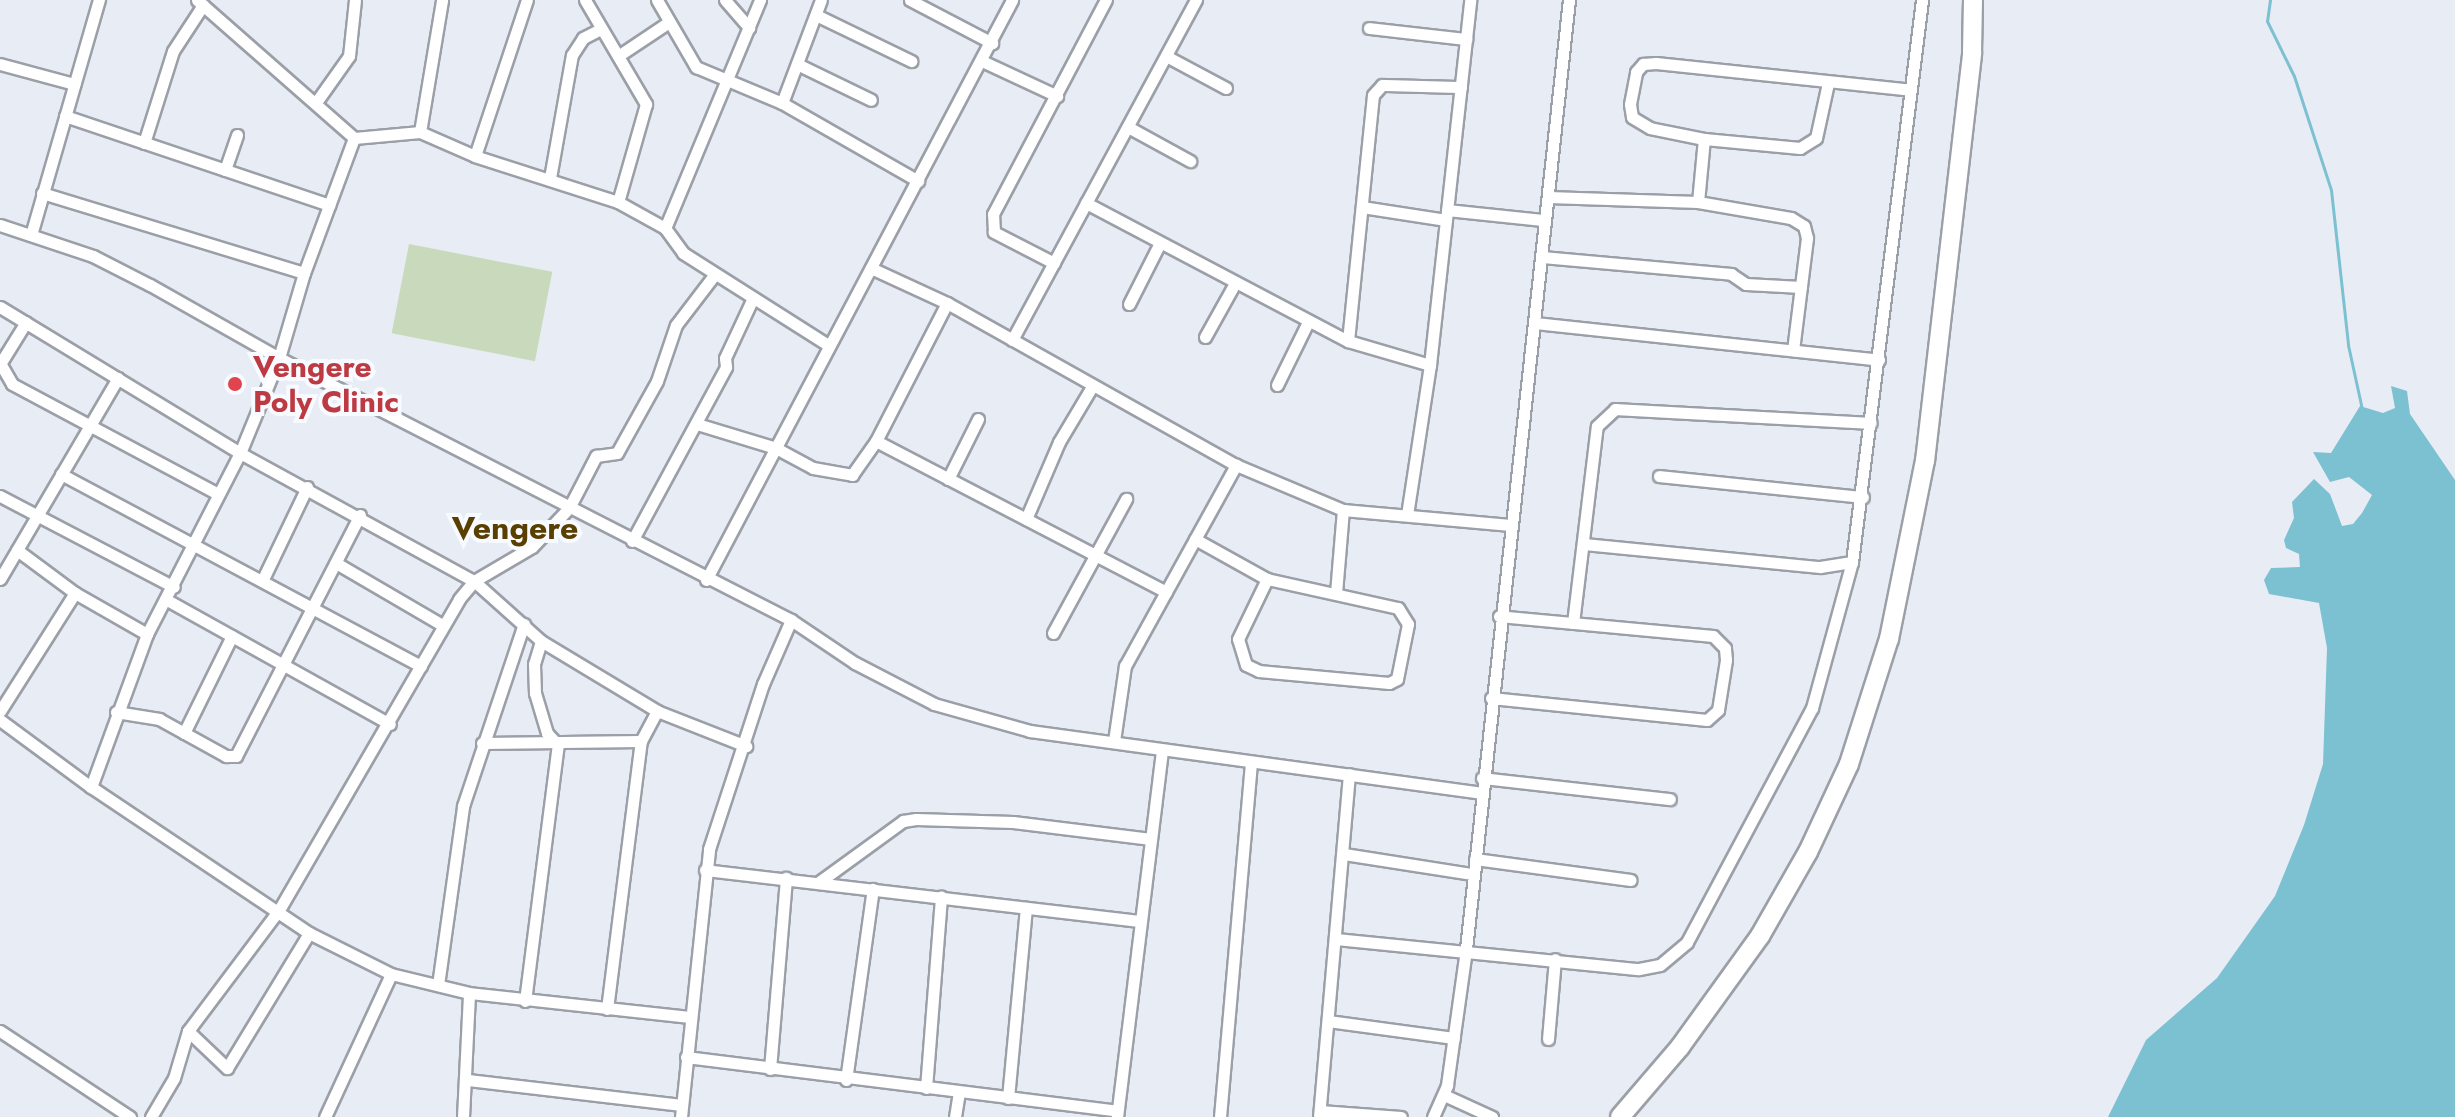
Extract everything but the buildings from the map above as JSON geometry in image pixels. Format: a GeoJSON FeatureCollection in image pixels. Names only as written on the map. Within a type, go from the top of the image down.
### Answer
{"type":"FeatureCollection","features":[{"type":"Feature","properties":{"kind":"main road"},"geometry":{"type":"LineString","coordinates":[[1620,1117],[1680,1047],[1760,936],[1808,852],[1849,764],[1889,639],[1925,461],[1972,52],[1973,0]]}},
{"type":"Feature","properties":{"kind":"street"},"geometry":{"type":"LineString","coordinates":[[31,235],[99,0]]}},
{"type":"Feature","properties":{"kind":"street"},"geometry":{"type":"LineString","coordinates":[[317,101],[349,56],[355,0]]}},
{"type":"Feature","properties":{"kind":"street"},"geometry":{"type":"LineString","coordinates":[[420,132],[442,0]]}},
{"type":"Feature","properties":{"kind":"street"},"geometry":{"type":"LineString","coordinates":[[475,156],[527,0]]}},
{"type":"Feature","properties":{"kind":"street"},"geometry":{"type":"LineString","coordinates":[[585,0],[646,104],[618,202]]}},
{"type":"Feature","properties":{"kind":"street"},"geometry":{"type":"LineString","coordinates":[[657,0],[696,67],[782,103],[918,181]]}},
{"type":"Feature","properties":{"kind":"street"},"geometry":{"type":"LineString","coordinates":[[725,0],[749,28]]}},
{"type":"Feature","properties":{"kind":"street"},"geometry":{"type":"LineString","coordinates":[[665,228],[760,0]]}},
{"type":"Feature","properties":{"kind":"street"},"geometry":{"type":"LineString","coordinates":[[782,103],[821,0]]}},
{"type":"Feature","properties":{"kind":"street"},"geometry":{"type":"LineString","coordinates":[[910,0],[992,43]]}},
{"type":"Feature","properties":{"kind":"street"},"geometry":{"type":"LineString","coordinates":[[706,580],[1012,0]]}},
{"type":"Feature","properties":{"kind":"street"},"geometry":{"type":"LineString","coordinates":[[1054,263],[994,232],[992,221],[1106,0]]}},
{"type":"Feature","properties":{"kind":"street"},"geometry":{"type":"LineString","coordinates":[[1012,340],[1196,0]]}},
{"type":"Feature","properties":{"kind":"street"},"geometry":{"type":"LineString","coordinates":[[1407,515],[1430,365],[1470,0]]}},
{"type":"Feature","properties":{"kind":"street"},"geometry":{"type":"LineString","coordinates":[[1433,1117],[1444,1095],[1466,949],[1499,616],[1535,323],[1542,257],[1542,220],[1548,197],[1569,0]]}},
{"type":"Feature","properties":{"kind":"street"},"geometry":{"type":"LineString","coordinates":[[1336,939],[1466,949],[1639,969],[1660,965],[1687,942],[1812,708],[1852,562],[1863,497],[1922,0],[1909,0]]}},
{"type":"Feature","properties":{"kind":"street"},"geometry":{"type":"LineString","coordinates":[[144,143],[173,51],[200,2],[317,101],[354,138]]}},
{"type":"Feature","properties":{"kind":"street"},"geometry":{"type":"LineString","coordinates":[[816,15],[911,61]]}},
{"type":"Feature","properties":{"kind":"street"},"geometry":{"type":"LineString","coordinates":[[618,56],[669,22]]}},
{"type":"Feature","properties":{"kind":"street"},"geometry":{"type":"LineString","coordinates":[[1369,28],[1466,39]]}},
{"type":"Feature","properties":{"kind":"street"},"geometry":{"type":"LineString","coordinates":[[550,178],[572,55],[583,38],[601,29]]}},
{"type":"Feature","properties":{"kind":"street"},"geometry":{"type":"LineString","coordinates":[[1166,56],[1226,88]]}},
{"type":"Feature","properties":{"kind":"street"},"geometry":{"type":"LineString","coordinates":[[982,61],[1057,96]]}},
{"type":"Feature","properties":{"kind":"street"},"geometry":{"type":"LineString","coordinates":[[0,64],[74,84]]}},
{"type":"Feature","properties":{"kind":"street"},"geometry":{"type":"LineString","coordinates":[[797,64],[871,100]]}},
{"type":"Feature","properties":{"kind":"street"},"geometry":{"type":"LineString","coordinates":[[1828,83],[1816,138],[1807,145],[1704,139],[1650,128],[1632,117],[1636,72],[1643,64],[1911,90]]}},
{"type":"Feature","properties":{"kind":"street"},"geometry":{"type":"LineString","coordinates":[[1348,341],[1377,90],[1382,85],[1461,87]]}},
{"type":"Feature","properties":{"kind":"street"},"geometry":{"type":"LineString","coordinates":[[65,116],[329,205]]}},
{"type":"Feature","properties":{"kind":"street"},"geometry":{"type":"LineString","coordinates":[[1128,127],[1190,161]]}},
{"type":"Feature","properties":{"kind":"street"},"geometry":{"type":"LineString","coordinates":[[354,138],[420,132],[475,156],[618,202],[665,228],[683,253],[752,300],[828,345]]}},
{"type":"Feature","properties":{"kind":"street"},"geometry":{"type":"LineString","coordinates":[[225,170],[237,135]]}},
{"type":"Feature","properties":{"kind":"street"},"geometry":{"type":"LineString","coordinates":[[91,787],[147,634],[174,587],[240,453],[279,358],[304,273],[354,138]]}},
{"type":"Feature","properties":{"kind":"street"},"geometry":{"type":"LineString","coordinates":[[1698,202],[1704,139]]}},
{"type":"Feature","properties":{"kind":"street"},"geometry":{"type":"LineString","coordinates":[[42,193],[304,273]]}},
{"type":"Feature","properties":{"kind":"street"},"geometry":{"type":"LineString","coordinates":[[1548,197],[1698,202],[1791,218],[1804,226],[1807,238],[1793,350]]}},
{"type":"Feature","properties":{"kind":"street"},"geometry":{"type":"LineString","coordinates":[[1086,203],[1348,341],[1430,365]]}},
{"type":"Feature","properties":{"kind":"street"},"geometry":{"type":"LineString","coordinates":[[1362,207],[1542,220]]}},
{"type":"Feature","properties":{"kind":"street"},"geometry":{"type":"LineString","coordinates":[[0,225],[93,256],[279,358],[706,580],[791,620],[855,663],[934,704],[1030,731],[1481,793]]}},
{"type":"Feature","properties":{"kind":"street"},"geometry":{"type":"LineString","coordinates":[[1129,304],[1160,243]]}},
{"type":"Feature","properties":{"kind":"street"},"geometry":{"type":"LineString","coordinates":[[1542,257],[1731,274],[1746,284],[1801,287]]}},
{"type":"Feature","properties":{"kind":"street"},"geometry":{"type":"LineString","coordinates":[[871,268],[947,303],[1236,465],[1343,510],[1510,525]]}},
{"type":"Feature","properties":{"kind":"street"},"geometry":{"type":"LineString","coordinates":[[151,1117],[181,1062],[188,1031],[279,910],[390,724],[442,625],[474,581],[532,547],[569,508],[596,456],[617,453],[657,381],[676,325],[715,274]]}},
{"type":"Feature","properties":{"kind":"street"},"geometry":{"type":"LineString","coordinates":[[1205,337],[1235,283]]}},
{"type":"Feature","properties":{"kind":"street"},"geometry":{"type":"LineString","coordinates":[[632,541],[697,424],[752,300]]}},
{"type":"Feature","properties":{"kind":"street"},"geometry":{"type":"LineString","coordinates":[[697,424],[776,448],[813,468],[852,475],[876,441],[947,303]]}},
{"type":"Feature","properties":{"kind":"street"},"geometry":{"type":"LineString","coordinates":[[0,307],[240,453],[360,515],[474,581],[541,641],[657,711],[746,746]]}},
{"type":"Feature","properties":{"kind":"street"},"geometry":{"type":"LineString","coordinates":[[26,322],[0,363],[12,384],[218,494]]}},
{"type":"Feature","properties":{"kind":"street"},"geometry":{"type":"LineString","coordinates":[[1277,385],[1308,322]]}},
{"type":"Feature","properties":{"kind":"street"},"geometry":{"type":"LineString","coordinates":[[1535,323],[1879,360]]}},
{"type":"Feature","properties":{"kind":"street"},"geometry":{"type":"LineString","coordinates":[[2,571],[118,378]]}},
{"type":"Feature","properties":{"kind":"street"},"geometry":{"type":"LineString","coordinates":[[1026,519],[1059,442],[1093,385]]}},
{"type":"Feature","properties":{"kind":"street"},"geometry":{"type":"LineString","coordinates":[[1573,623],[1597,426],[1615,409],[1871,423]]}},
{"type":"Feature","properties":{"kind":"street"},"geometry":{"type":"LineString","coordinates":[[948,479],[978,419]]}},
{"type":"Feature","properties":{"kind":"street"},"geometry":{"type":"LineString","coordinates":[[876,441],[1166,592]]}},
{"type":"Feature","properties":{"kind":"street"},"geometry":{"type":"LineString","coordinates":[[1114,741],[1125,666],[1236,465]]}},
{"type":"Feature","properties":{"kind":"street"},"geometry":{"type":"LineString","coordinates":[[61,474],[263,579],[310,610],[421,666]]}},
{"type":"Feature","properties":{"kind":"street"},"geometry":{"type":"LineString","coordinates":[[1659,476],[1863,497]]}},
{"type":"Feature","properties":{"kind":"street"},"geometry":{"type":"LineString","coordinates":[[263,579],[307,487]]}},
{"type":"Feature","properties":{"kind":"street"},"geometry":{"type":"LineString","coordinates":[[0,496],[174,587]]}},
{"type":"Feature","properties":{"kind":"street"},"geometry":{"type":"LineString","coordinates":[[1053,633],[1126,499]]}},
{"type":"Feature","properties":{"kind":"street"},"geometry":{"type":"LineString","coordinates":[[1336,593],[1343,510]]}},
{"type":"Feature","properties":{"kind":"street"},"geometry":{"type":"LineString","coordinates":[[116,712],[146,714],[226,756],[236,756],[360,515]]}},
{"type":"Feature","properties":{"kind":"street"},"geometry":{"type":"LineString","coordinates":[[1195,539],[1267,579],[1398,608],[1404,614],[1408,640],[1397,679],[1389,683],[1259,671],[1246,665],[1238,639],[1267,579]]}},
{"type":"Feature","properties":{"kind":"street"},"geometry":{"type":"LineString","coordinates":[[1584,544],[1820,567],[1852,562]]}},
{"type":"Feature","properties":{"kind":"street"},"geometry":{"type":"LineString","coordinates":[[17,550],[75,593],[147,634]]}},
{"type":"Feature","properties":{"kind":"street"},"geometry":{"type":"LineString","coordinates":[[336,563],[442,625]]}},
{"type":"Feature","properties":{"kind":"street"},"geometry":{"type":"LineString","coordinates":[[0,711],[75,593]]}},
{"type":"Feature","properties":{"kind":"street"},"geometry":{"type":"LineString","coordinates":[[167,600],[390,724]]}},
{"type":"Feature","properties":{"kind":"street"},"geometry":{"type":"LineString","coordinates":[[1491,698],[1698,721],[1718,710],[1725,648],[1713,636],[1499,616]]}},
{"type":"Feature","properties":{"kind":"street"},"geometry":{"type":"LineString","coordinates":[[468,1080],[682,1111],[705,870],[763,684],[791,620]]}},
{"type":"Feature","properties":{"kind":"street"},"geometry":{"type":"LineString","coordinates":[[438,985],[456,843],[482,743],[524,624]]}},
{"type":"Feature","properties":{"kind":"street"},"geometry":{"type":"LineString","coordinates":[[184,733],[232,636]]}},
{"type":"Feature","properties":{"kind":"street"},"geometry":{"type":"LineString","coordinates":[[525,1001],[558,745],[547,733],[535,693],[541,641]]}},
{"type":"Feature","properties":{"kind":"street"},"geometry":{"type":"LineString","coordinates":[[607,1009],[641,741],[657,711]]}},
{"type":"Feature","properties":{"kind":"street"},"geometry":{"type":"LineString","coordinates":[[0,720],[91,787],[279,910],[309,933],[391,974],[469,993],[689,1017]]}},
{"type":"Feature","properties":{"kind":"street"},"geometry":{"type":"LineString","coordinates":[[482,743],[558,745],[641,741]]}},
{"type":"Feature","properties":{"kind":"street"},"geometry":{"type":"LineString","coordinates":[[686,1057],[1117,1114],[1138,921],[1162,750]]}},
{"type":"Feature","properties":{"kind":"street"},"geometry":{"type":"LineString","coordinates":[[1220,1117],[1251,763]]}},
{"type":"Feature","properties":{"kind":"street"},"geometry":{"type":"LineString","coordinates":[[1349,774],[1320,1114],[1401,1117]]}},
{"type":"Feature","properties":{"kind":"street"},"geometry":{"type":"LineString","coordinates":[[1482,778],[1670,799]]}},
{"type":"Feature","properties":{"kind":"street"},"geometry":{"type":"LineString","coordinates":[[819,882],[903,821],[916,819],[1013,822],[1151,839]]}},
{"type":"Feature","properties":{"kind":"street"},"geometry":{"type":"LineString","coordinates":[[1344,854],[1472,874]]}},
{"type":"Feature","properties":{"kind":"street"},"geometry":{"type":"LineString","coordinates":[[1475,859],[1631,880]]}},
{"type":"Feature","properties":{"kind":"street"},"geometry":{"type":"LineString","coordinates":[[705,870],[1138,921]]}},
{"type":"Feature","properties":{"kind":"street"},"geometry":{"type":"LineString","coordinates":[[770,1069],[786,878]]}},
{"type":"Feature","properties":{"kind":"street"},"geometry":{"type":"LineString","coordinates":[[846,1080],[873,889]]}},
{"type":"Feature","properties":{"kind":"street"},"geometry":{"type":"LineString","coordinates":[[926,1088],[941,897]]}},
{"type":"Feature","properties":{"kind":"street"},"geometry":{"type":"LineString","coordinates":[[1008,1098],[1026,908]]}},
{"type":"Feature","properties":{"kind":"street"},"geometry":{"type":"LineString","coordinates":[[188,1031],[227,1068],[309,933]]}},
{"type":"Feature","properties":{"kind":"street"},"geometry":{"type":"LineString","coordinates":[[1548,1039],[1555,959]]}},
{"type":"Feature","properties":{"kind":"street"},"geometry":{"type":"LineString","coordinates":[[325,1117],[391,974]]}},
{"type":"Feature","properties":{"kind":"street"},"geometry":{"type":"LineString","coordinates":[[463,1117],[468,1080],[469,993]]}},
{"type":"Feature","properties":{"kind":"street"},"geometry":{"type":"LineString","coordinates":[[1328,1021],[1454,1038]]}},
{"type":"Feature","properties":{"kind":"street"},"geometry":{"type":"LineString","coordinates":[[0,1031],[130,1117]]}},
{"type":"Feature","properties":{"kind":"street"},"geometry":{"type":"LineString","coordinates":[[955,1117],[959,1092]]}},
{"type":"Feature","properties":{"kind":"street"},"geometry":{"type":"LineString","coordinates":[[1444,1095],[1492,1117]]}},
{"type":"Feature","properties":{"kind":"green space"},"geometry":{"type":"Polygon","coordinates":[[[409,244],[552,272],[535,361],[392,333],[409,244]]]}},
{"type":"Feature","properties":{"kind":"water"},"geometry":{"type":"Polygon","coordinates":[[[2391,386],[2407,391],[2410,414],[2455,480],[2455,1117],[2108,1117],[2146,1040],[2217,978],[2275,896],[2304,825],[2323,764],[2327,648],[2319,603],[2269,594],[2264,580],[2271,568],[2300,567],[2299,554],[2286,548],[2284,540],[2294,518],[2292,502],[2314,479],[2330,494],[2342,526],[2353,524],[2362,513],[2372,495],[2349,477],[2330,482],[2313,452],[2331,453],[2360,406],[2383,413],[2395,408],[2391,386]]]}},
{"type":"Feature","properties":{"kind":"waterway"},"geometry":{"type":"LineString","coordinates":[[2270,0],[2267,21],[2294,76],[2331,190],[2348,345],[2362,409]]}},
{"type":"Feature","properties":{"kind":"place","name":"Vengere Poly Clinic"},"geometry":{"type":"Point","coordinates":[235,384]}},
{"type":"Feature","properties":{"kind":"district","name":"Vengere"},"geometry":{"type":"Point","coordinates":[515,528]}}]}
